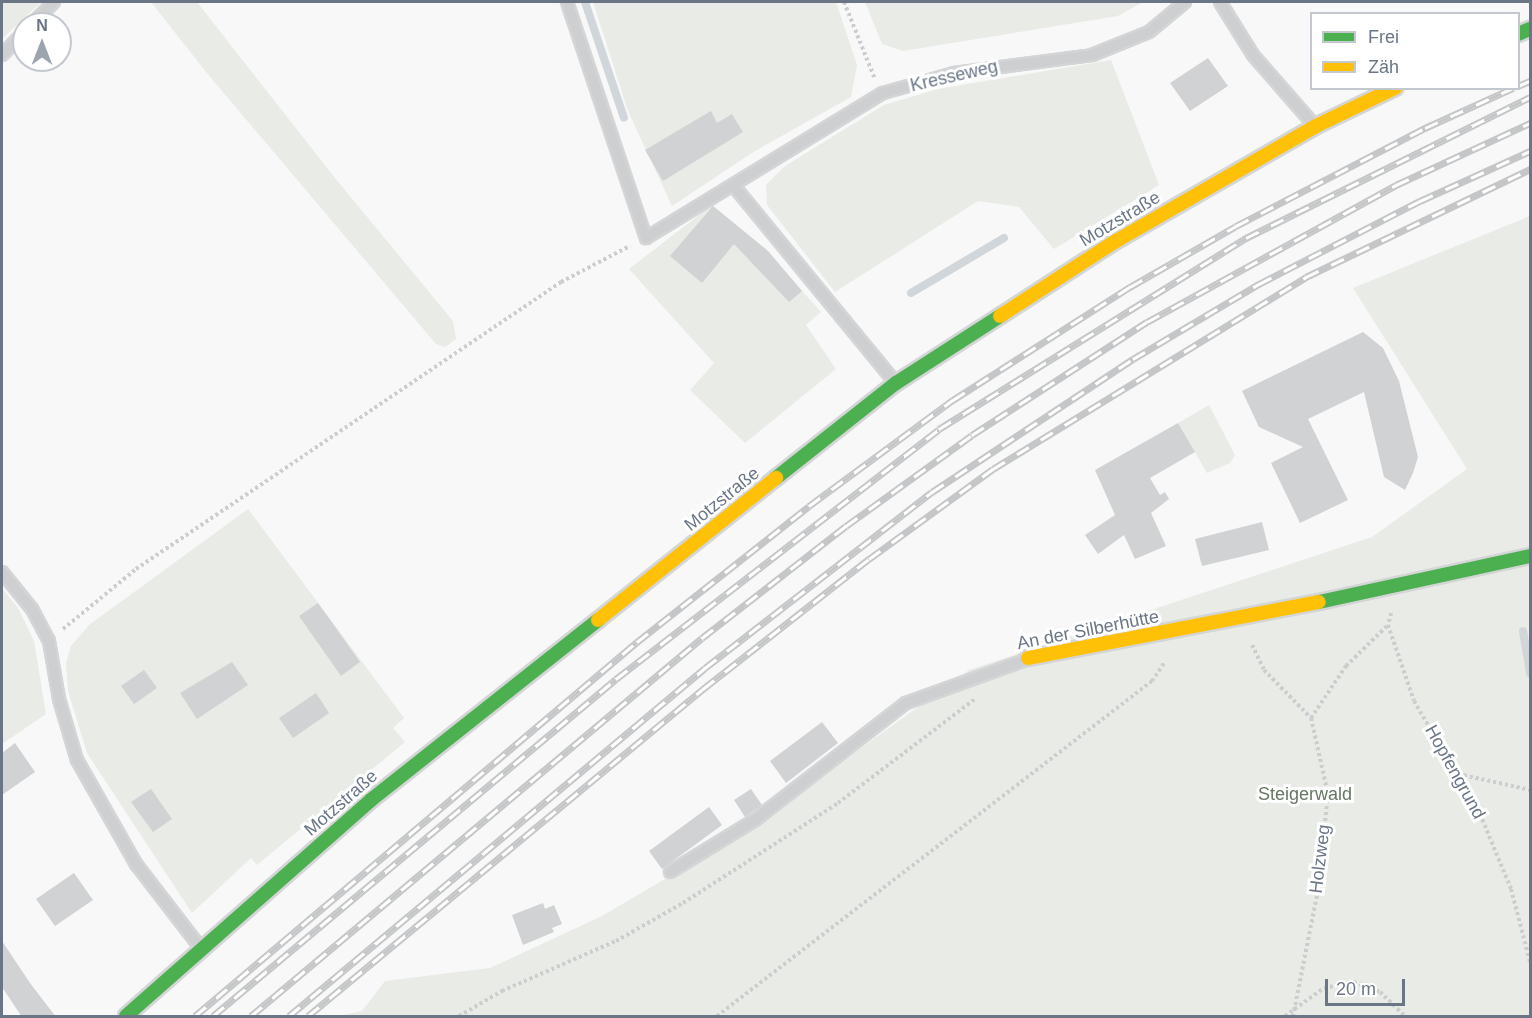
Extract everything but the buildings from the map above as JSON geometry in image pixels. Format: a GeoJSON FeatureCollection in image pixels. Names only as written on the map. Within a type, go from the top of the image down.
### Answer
{"type":"FeatureCollection","features":[{"type":"Feature","properties":{"kind":"street","name":"Motzstraße"},"geometry":{"type":"LineString","coordinates":[[126,1017],[371,800],[896,383],[1116,241],[1316,126],[1391,90]]}},
{"type":"Feature","properties":{"kind":"street","name":"An der Silberhütte"},"geometry":{"type":"LineString","coordinates":[[1028,658],[1239,619],[1530,556]]}},
{"type":"Feature","properties":{"kind":"lane"},"geometry":{"type":"LineString","coordinates":[[567,2],[646,238]]}},
{"type":"Feature","properties":{"kind":"lane","name":"Kresseweg"},"geometry":{"type":"LineString","coordinates":[[646,238],[883,93],[964,71],[1092,55],[1149,32],[1185,2]]}},
{"type":"Feature","properties":{"kind":"lane"},"geometry":{"type":"LineString","coordinates":[[1220,2],[1253,55],[1316,126]]}},
{"type":"Feature","properties":{"kind":"lane"},"geometry":{"type":"LineString","coordinates":[[734,186],[896,383]]}},
{"type":"Feature","properties":{"kind":"lane"},"geometry":{"type":"LineString","coordinates":[[2,572],[32,609],[49,641],[59,699],[77,760],[136,864],[202,950]]}},
{"type":"Feature","properties":{"kind":"lane","name":"An der Silberhütte"},"geometry":{"type":"LineString","coordinates":[[670,872],[754,820],[906,703],[1028,658]]}},
{"type":"Feature","properties":{"kind":"path"},"geometry":{"type":"LineString","coordinates":[[843,2],[864,58],[883,93]]}},
{"type":"Feature","properties":{"kind":"path"},"geometry":{"type":"LineString","coordinates":[[49,641],[136,568],[561,282],[646,238]]}},
{"type":"Feature","properties":{"kind":"path"},"geometry":{"type":"LineString","coordinates":[[1239,619],[1264,670],[1311,718],[1346,666],[1388,625],[1398,583]]}},
{"type":"Feature","properties":{"kind":"path","name":"Hopfengrund"},"geometry":{"type":"LineString","coordinates":[[1388,625],[1414,701],[1458,774],[1511,889],[1530,962]]}},
{"type":"Feature","properties":{"kind":"path"},"geometry":{"type":"LineString","coordinates":[[717,1017],[1152,681],[1187,629]]}},
{"type":"Feature","properties":{"kind":"path"},"geometry":{"type":"LineString","coordinates":[[459,1017],[502,991],[616,941],[683,903],[838,803],[984,693]]}},
{"type":"Feature","properties":{"kind":"path","name":"Holzweg"},"geometry":{"type":"LineString","coordinates":[[1293,1017],[1318,890],[1328,794],[1311,718]]}},
{"type":"Feature","properties":{"kind":"path"},"geometry":{"type":"LineString","coordinates":[[1458,774],[1530,790]]}},
{"type":"Feature","properties":{"kind":"path"},"geometry":{"type":"LineString","coordinates":[[1286,1017],[1296,1006],[1324,988],[1354,982],[1380,992],[1405,1017]]}},
{"type":"Feature","properties":{"kind":"green space"},"geometry":{"type":"Polygon","coordinates":[[[2,2],[41,2],[30,12],[12,12],[12,30],[2,39],[2,2]]]}},
{"type":"Feature","properties":{"kind":"green space"},"geometry":{"type":"Polygon","coordinates":[[[151,2],[197,2],[335,178],[453,321],[456,339],[445,347],[436,344],[206,72],[151,2]]]}},
{"type":"Feature","properties":{"kind":"green space"},"geometry":{"type":"Polygon","coordinates":[[[593,2],[836,2],[857,65],[851,97],[755,151],[672,206],[628,111],[593,2]]]}},
{"type":"Feature","properties":{"kind":"green space"},"geometry":{"type":"Polygon","coordinates":[[[865,2],[1143,2],[1118,16],[903,51],[882,44],[865,2]]]}},
{"type":"Feature","properties":{"kind":"green space"},"geometry":{"type":"Polygon","coordinates":[[[1111,60],[1159,185],[1054,249],[1019,207],[978,201],[835,292],[767,205],[766,185],[785,166],[884,105],[938,89],[1111,60]]]}},
{"type":"Feature","properties":{"kind":"green space"},"geometry":{"type":"Polygon","coordinates":[[[712,205],[761,245],[821,312],[806,325],[836,369],[745,443],[690,390],[714,363],[629,269],[712,205]]]}},
{"type":"Feature","properties":{"kind":"green space","name":"Steigerwald"},"geometry":{"type":"Polygon","coordinates":[[[1530,216],[1530,1016],[339,1016],[362,1011],[385,981],[490,968],[602,916],[745,832],[969,670],[1372,537],[1467,469],[1353,288],[1530,216]]]}},
{"type":"Feature","properties":{"kind":"green space"},"geometry":{"type":"Polygon","coordinates":[[[1209,405],[1235,455],[1230,463],[1207,473],[1178,423],[1209,405]]]}},
{"type":"Feature","properties":{"kind":"green space"},"geometry":{"type":"Polygon","coordinates":[[[248,509],[404,718],[393,728],[405,742],[257,865],[251,858],[192,913],[87,753],[68,691],[66,663],[71,646],[89,625],[248,509]]]}},
{"type":"Feature","properties":{"kind":"green space"},"geometry":{"type":"Polygon","coordinates":[[[2,588],[18,608],[34,641],[46,714],[2,744],[2,588]]]}},
{"type":"Feature","properties":{"kind":"waterway"},"geometry":{"type":"LineString","coordinates":[[585,2],[624,118]]}},
{"type":"Feature","properties":{"kind":"waterway"},"geometry":{"type":"LineString","coordinates":[[911,293],[1004,238]]}},
{"type":"Feature","properties":{"kind":"waterway"},"geometry":{"type":"LineString","coordinates":[[1523,631],[1530,673]]}},
{"type":"Feature","properties":{"kind":"railway"},"geometry":{"type":"LineString","coordinates":[[1520,85],[1530,81]]}},
{"type":"Feature","properties":{"kind":"railway"},"geometry":{"type":"LineString","coordinates":[[195,1016],[637,642],[809,506],[953,400],[1130,287],[1236,226],[1425,128],[1509,90]]}},
{"type":"Feature","properties":{"kind":"railway"},"geometry":{"type":"LineString","coordinates":[[213,1016],[616,679],[939,429],[1246,238],[1530,97]]}},
{"type":"Feature","properties":{"kind":"railway"},"geometry":{"type":"LineString","coordinates":[[251,1016],[702,638],[846,526],[972,435],[1147,322],[1396,185],[1530,123]]}},
{"type":"Feature","properties":{"kind":"railway"},"geometry":{"type":"LineString","coordinates":[[289,1016],[705,668],[932,492],[1133,359],[1259,284],[1420,201],[1530,151]]}},
{"type":"Feature","properties":{"kind":"railway"},"geometry":{"type":"LineString","coordinates":[[308,1016],[703,689],[869,559],[993,469],[1306,277],[1530,169]]}},
{"type":"Feature","properties":{"kind":"traffic: fast"},"geometry":{"type":"LineString","coordinates":[[1520,33],[1530,29]]}},
{"type":"Feature","properties":{"kind":"traffic: fast"},"geometry":{"type":"LineString","coordinates":[[776,478],[896,383],[1000,316]]}},
{"type":"Feature","properties":{"kind":"traffic: fast"},"geometry":{"type":"LineString","coordinates":[[1319,602],[1530,556]]}},
{"type":"Feature","properties":{"kind":"traffic: fast"},"geometry":{"type":"LineString","coordinates":[[126,1016],[371,800],[598,620]]}},
{"type":"Feature","properties":{"kind":"traffic: slow"},"geometry":{"type":"LineString","coordinates":[[1000,316],[1116,241],[1316,126],[1391,90]]}},
{"type":"Feature","properties":{"kind":"traffic: slow"},"geometry":{"type":"LineString","coordinates":[[598,620],[776,478]]}},
{"type":"Feature","properties":{"kind":"traffic: slow"},"geometry":{"type":"LineString","coordinates":[[1028,658],[1319,602]]}}]}
